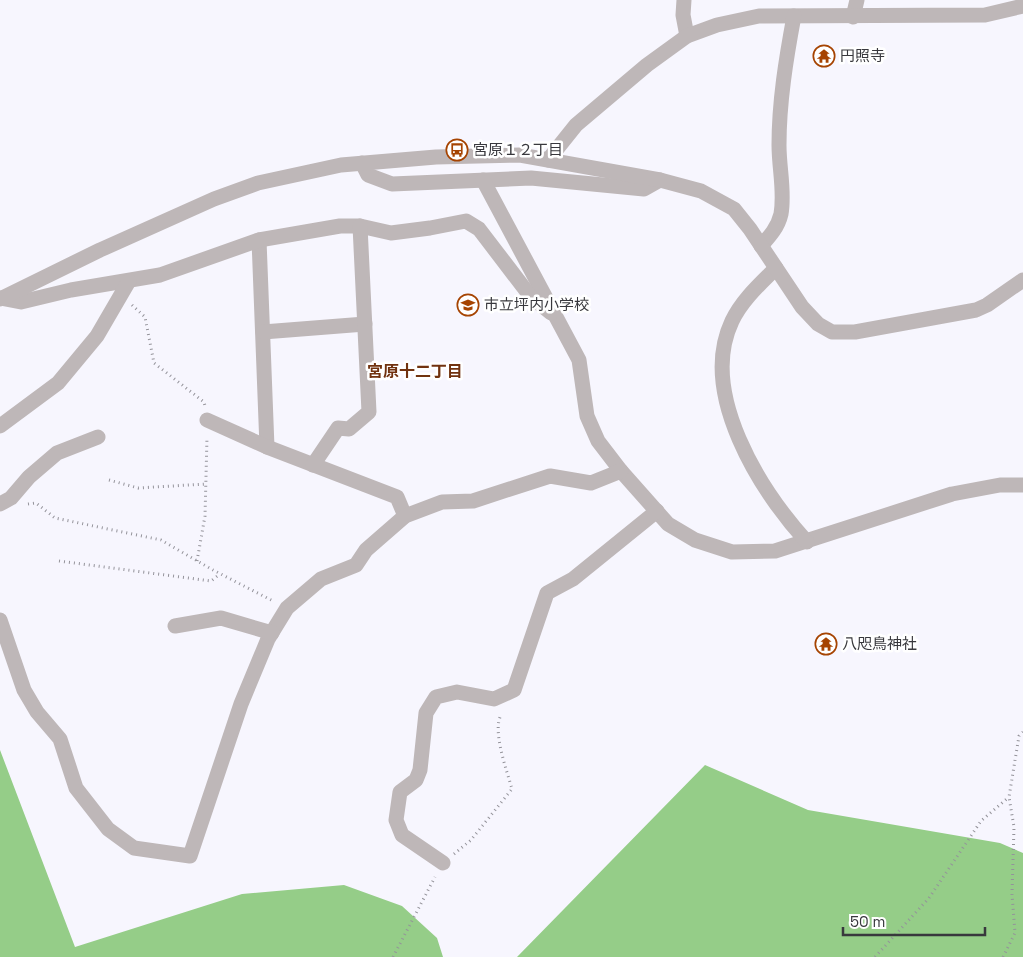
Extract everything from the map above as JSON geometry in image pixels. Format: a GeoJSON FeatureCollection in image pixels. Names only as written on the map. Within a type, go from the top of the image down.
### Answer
{"type":"FeatureCollection","features":[{"type":"Feature","properties":{"kind":"street"},"geometry":{"type":"LineString","coordinates":[[684,0],[683,15],[687,36]]}},
{"type":"Feature","properties":{"kind":"street"},"geometry":{"type":"LineString","coordinates":[[853,17],[857,0]]}},
{"type":"Feature","properties":{"kind":"street"},"geometry":{"type":"LineString","coordinates":[[548,160],[576,125],[647,66],[687,36],[717,24],[759,16],[985,15],[1023,6]]}},
{"type":"Feature","properties":{"kind":"street"},"geometry":{"type":"LineString","coordinates":[[761,246],[775,231],[780,216],[783,196],[779,146],[781,88],[794,16]]}},
{"type":"Feature","properties":{"kind":"street"},"geometry":{"type":"LineString","coordinates":[[1,299],[100,250],[214,199],[258,183],[341,165],[436,157],[520,155],[660,180],[702,191],[734,209],[802,307],[818,324],[832,332],[855,332],[976,310],[987,305],[1023,280]]}},
{"type":"Feature","properties":{"kind":"street"},"geometry":{"type":"LineString","coordinates":[[362,163],[368,175],[392,184],[531,178],[644,189],[660,180]]}},
{"type":"Feature","properties":{"kind":"street"},"geometry":{"type":"LineString","coordinates":[[483,180],[579,360],[587,416],[598,441],[620,471],[668,524],[695,540],[732,552],[775,551],[952,494],[1000,485],[1023,485]]}},
{"type":"Feature","properties":{"kind":"street"},"geometry":{"type":"LineString","coordinates":[[1,299],[21,302],[71,290],[160,275],[259,240],[340,226],[360,226],[391,233],[466,221],[480,229],[531,297],[558,319]]}},
{"type":"Feature","properties":{"kind":"street"},"geometry":{"type":"LineString","coordinates":[[313,465],[338,428],[349,429],[369,412],[360,226]]}},
{"type":"Feature","properties":{"kind":"street"},"geometry":{"type":"LineString","coordinates":[[259,240],[267,447]]}},
{"type":"Feature","properties":{"kind":"street"},"geometry":{"type":"LineString","coordinates":[[776,268],[751,292],[732,321],[722,354],[723,391],[736,430],[758,476],[788,521],[807,542]]}},
{"type":"Feature","properties":{"kind":"street"},"geometry":{"type":"LineString","coordinates":[[0,426],[58,383],[97,336],[129,280]]}},
{"type":"Feature","properties":{"kind":"street"},"geometry":{"type":"LineString","coordinates":[[263,332],[365,324]]}},
{"type":"Feature","properties":{"kind":"street"},"geometry":{"type":"LineString","coordinates":[[207,420],[267,447],[397,497],[405,516]]}},
{"type":"Feature","properties":{"kind":"street"},"geometry":{"type":"LineString","coordinates":[[2,503],[57,453],[98,437]]}},
{"type":"Feature","properties":{"kind":"street"},"geometry":{"type":"LineString","coordinates":[[0,620],[24,690],[37,712],[60,739],[76,788],[108,829],[134,848],[190,856],[241,704],[272,633],[287,608],[322,579],[356,565],[366,550],[405,516],[442,502],[473,501],[550,476],[591,483],[620,471]]}},
{"type":"Feature","properties":{"kind":"street"},"geometry":{"type":"LineString","coordinates":[[443,863],[402,835],[396,820],[400,792],[416,780],[420,770],[426,713],[436,697],[457,692],[494,699],[514,690],[547,593],[573,579],[657,511]]}},
{"type":"Feature","properties":{"kind":"street"},"geometry":{"type":"LineString","coordinates":[[175,626],[221,618],[272,633]]}},
{"type":"Feature","properties":{"kind":"path"},"geometry":{"type":"LineString","coordinates":[[120,295],[145,317],[154,363],[204,402],[207,420],[205,516],[197,561]]}},
{"type":"Feature","properties":{"kind":"path"},"geometry":{"type":"LineString","coordinates":[[109,480],[138,488],[206,484]]}},
{"type":"Feature","properties":{"kind":"path"},"geometry":{"type":"LineString","coordinates":[[2,503],[13,506],[36,503],[55,518],[161,540],[220,574],[287,608]]}},
{"type":"Feature","properties":{"kind":"path"},"geometry":{"type":"LineString","coordinates":[[58,561],[211,581],[220,574]]}},
{"type":"Feature","properties":{"kind":"path"},"geometry":{"type":"LineString","coordinates":[[393,957],[443,863],[471,840],[512,789],[500,746],[498,720],[514,690]]}},
{"type":"Feature","properties":{"kind":"path"},"geometry":{"type":"LineString","coordinates":[[1004,957],[1015,934],[1012,894],[1014,827],[1009,797],[1019,736],[1023,732]]}},
{"type":"Feature","properties":{"kind":"path"},"geometry":{"type":"LineString","coordinates":[[875,957],[929,898],[981,821],[1009,797]]}},
{"type":"Feature","properties":{"kind":"green space"},"geometry":{"type":"Polygon","coordinates":[[[0,750],[75,947],[242,894],[344,885],[402,906],[437,938],[443,957],[0,957],[0,750]]]}},
{"type":"Feature","properties":{"kind":"green space"},"geometry":{"type":"Polygon","coordinates":[[[705,765],[808,810],[1000,843],[1023,853],[1023,957],[517,957],[705,765]]]}},
{"type":"Feature","properties":{"kind":"place","name":"円照寺"},"geometry":{"type":"Point","coordinates":[824,56]}},
{"type":"Feature","properties":{"kind":"place","name":"宮原１２丁目"},"geometry":{"type":"Point","coordinates":[457,150]}},
{"type":"Feature","properties":{"kind":"place","name":"市立坪内小学校"},"geometry":{"type":"Point","coordinates":[468,305]}},
{"type":"Feature","properties":{"kind":"place","name":"八咫鳥神社"},"geometry":{"type":"Point","coordinates":[826,644]}},
{"type":"Feature","properties":{"kind":"district","name":"宮原十二丁目"},"geometry":{"type":"Point","coordinates":[415,371]}}]}
